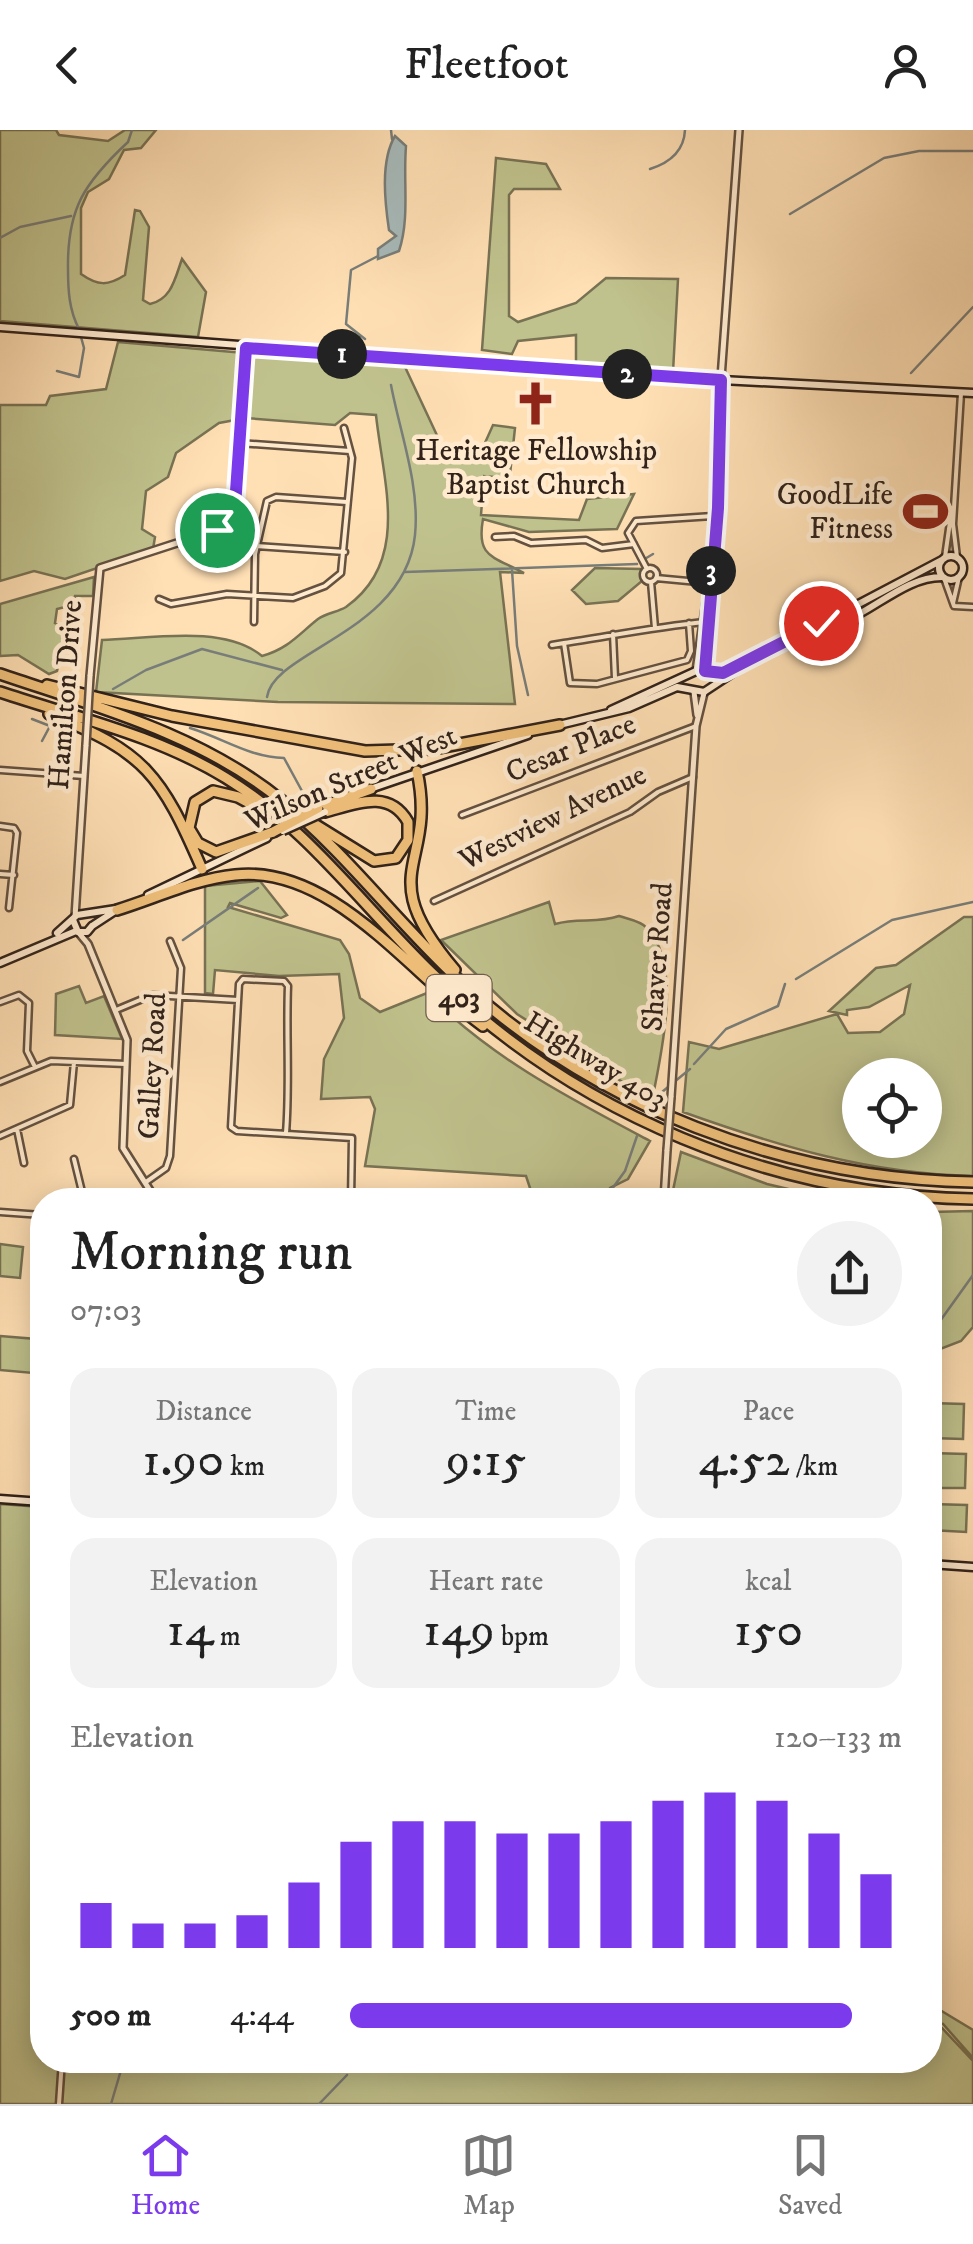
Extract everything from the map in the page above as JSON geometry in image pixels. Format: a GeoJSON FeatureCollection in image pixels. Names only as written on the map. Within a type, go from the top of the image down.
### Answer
{"type":"FeatureCollection","features":[{"type":"Feature","properties":{"kind":"highway"},"geometry":{"type":"LineString","coordinates":[[0,674],[172,716],[365,751],[434,749],[560,725]]}},
{"type":"Feature","properties":{"kind":"highway","name":"Highway 403"},"geometry":{"type":"LineString","coordinates":[[0,674],[182,739],[281,800],[460,982],[552,1052],[656,1110],[744,1145],[837,1169],[973,1182]]}},
{"type":"Feature","properties":{"kind":"highway"},"geometry":{"type":"LineString","coordinates":[[0,692],[118,744],[136,757],[170,798],[202,869]]}},
{"type":"Feature","properties":{"kind":"highway","name":"Highway 403"},"geometry":{"type":"LineString","coordinates":[[0,692],[130,735],[224,776],[274,811],[466,1004],[552,1070],[652,1126],[783,1173],[866,1188]]}},
{"type":"Feature","properties":{"kind":"highway"},"geometry":{"type":"LineString","coordinates":[[417,771],[422,819],[408,876],[415,915],[460,976],[552,1052]]}},
{"type":"Feature","properties":{"kind":"highway"},"geometry":{"type":"LineString","coordinates":[[363,903],[272,816],[238,797],[214,791],[202,796],[190,819],[198,843],[216,852],[273,834],[322,810],[371,789]]}},
{"type":"Feature","properties":{"kind":"highway"},"geometry":{"type":"LineString","coordinates":[[281,800],[365,858],[396,858],[408,840],[405,816],[384,801],[322,810]]}},
{"type":"Feature","properties":{"kind":"highway"},"geometry":{"type":"LineString","coordinates":[[118,910],[231,875],[291,879],[331,898],[456,1007],[552,1070]]}},
{"type":"Feature","properties":{"kind":"highway","name":"Highway 403"},"geometry":{"type":"LineString","coordinates":[[942,1198],[973,1198]]}},
{"type":"Feature","properties":{"kind":"main road"},"geometry":{"type":"LineString","coordinates":[[0,327],[246,348],[973,393]]}},
{"type":"Feature","properties":{"kind":"main road"},"geometry":{"type":"LineString","coordinates":[[957,557],[972,562],[960,575],[957,557]]}},
{"type":"Feature","properties":{"kind":"main road","name":"Wilson Street West"},"geometry":{"type":"LineString","coordinates":[[610,711],[698,672],[718,674],[754,659],[943,558],[957,557]]}},
{"type":"Feature","properties":{"kind":"main road"},"geometry":{"type":"LineString","coordinates":[[943,558],[939,570],[944,578]]}},
{"type":"Feature","properties":{"kind":"main road","name":"Wilson Street West"},"geometry":{"type":"LineString","coordinates":[[816,628],[888,599],[924,578],[960,575]]}},
{"type":"Feature","properties":{"kind":"main road","name":"Wilson Street West"},"geometry":{"type":"LineString","coordinates":[[371,789],[560,725],[629,708],[677,687],[707,690],[754,659]]}},
{"type":"Feature","properties":{"kind":"main road"},"geometry":{"type":"LineString","coordinates":[[694,691],[689,683],[698,672],[711,679],[707,690]]}},
{"type":"Feature","properties":{"kind":"main road","name":"Wilson Street West"},"geometry":{"type":"LineString","coordinates":[[91,928],[118,910],[273,834]]}},
{"type":"Feature","properties":{"kind":"main road","name":"Wilson Street West"},"geometry":{"type":"LineString","coordinates":[[80,917],[118,910]]}},
{"type":"Feature","properties":{"kind":"main road"},"geometry":{"type":"LineString","coordinates":[[0,964],[50,940],[91,928],[80,917]]}},
{"type":"Feature","properties":{"kind":"main road"},"geometry":{"type":"LineString","coordinates":[[77,932],[80,917]]}},
{"type":"Feature","properties":{"kind":"main road"},"geometry":{"type":"LineString","coordinates":[[50,940],[80,917]]}},
{"type":"Feature","properties":{"kind":"main road"},"geometry":{"type":"LineString","coordinates":[[0,1499],[30,1501]]}},
{"type":"Feature","properties":{"kind":"main road"},"geometry":{"type":"LineString","coordinates":[[942,1565],[973,1567]]}},
{"type":"Feature","properties":{"kind":"street"},"geometry":{"type":"LineString","coordinates":[[698,672],[716,504],[739,130]]}},
{"type":"Feature","properties":{"kind":"street","name":"Hamilton Drive"},"geometry":{"type":"LineString","coordinates":[[80,917],[76,899],[100,568],[224,526],[235,506],[246,348]]}},
{"type":"Feature","properties":{"kind":"street"},"geometry":{"type":"LineString","coordinates":[[957,557],[954,503],[961,393]]}},
{"type":"Feature","properties":{"kind":"street"},"geometry":{"type":"LineString","coordinates":[[159,600],[170,604],[227,594],[293,598],[324,586],[343,571],[350,452],[344,428]]}},
{"type":"Feature","properties":{"kind":"street"},"geometry":{"type":"LineString","coordinates":[[239,443],[350,452]]}},
{"type":"Feature","properties":{"kind":"street"},"geometry":{"type":"LineString","coordinates":[[254,622],[256,546],[264,506],[270,498],[349,502]]}},
{"type":"Feature","properties":{"kind":"street"},"geometry":{"type":"LineString","coordinates":[[943,558],[954,503]]}},
{"type":"Feature","properties":{"kind":"street"},"geometry":{"type":"LineString","coordinates":[[714,530],[716,504]]}},
{"type":"Feature","properties":{"kind":"street"},"geometry":{"type":"LineString","coordinates":[[655,628],[654,570],[647,569],[638,558],[628,530],[640,519],[713,516]]}},
{"type":"Feature","properties":{"kind":"street"},"geometry":{"type":"LineString","coordinates":[[495,537],[514,536],[528,542],[584,540],[601,548],[634,544]]}},
{"type":"Feature","properties":{"kind":"street"},"geometry":{"type":"LineString","coordinates":[[256,546],[345,552]]}},
{"type":"Feature","properties":{"kind":"street"},"geometry":{"type":"LineString","coordinates":[[647,569],[644,578],[709,583]]}},
{"type":"Feature","properties":{"kind":"street"},"geometry":{"type":"LineString","coordinates":[[953,603],[960,575]]}},
{"type":"Feature","properties":{"kind":"street"},"geometry":{"type":"LineString","coordinates":[[944,578],[953,603],[960,608],[973,607]]}},
{"type":"Feature","properties":{"kind":"street"},"geometry":{"type":"LineString","coordinates":[[698,672],[709,583]]}},
{"type":"Feature","properties":{"kind":"street"},"geometry":{"type":"LineString","coordinates":[[552,645],[704,622]]}},
{"type":"Feature","properties":{"kind":"street"},"geometry":{"type":"LineString","coordinates":[[564,643],[572,686],[688,658],[689,623]]}},
{"type":"Feature","properties":{"kind":"street"},"geometry":{"type":"LineString","coordinates":[[614,634],[615,678]]}},
{"type":"Feature","properties":{"kind":"street","name":"Shaver Road"},"geometry":{"type":"LineString","coordinates":[[697,722],[707,690]]}},
{"type":"Feature","properties":{"kind":"street","name":"Shaver Road"},"geometry":{"type":"LineString","coordinates":[[665,1188],[697,722],[694,691]]}},
{"type":"Feature","properties":{"kind":"street","name":"Cesar Place"},"geometry":{"type":"LineString","coordinates":[[462,815],[697,722]]}},
{"type":"Feature","properties":{"kind":"street"},"geometry":{"type":"LineString","coordinates":[[0,770],[84,776]]}},
{"type":"Feature","properties":{"kind":"street","name":"Westview Avenue"},"geometry":{"type":"LineString","coordinates":[[434,900],[630,812],[658,792],[693,777]]}},
{"type":"Feature","properties":{"kind":"street"},"geometry":{"type":"LineString","coordinates":[[0,826],[14,828],[17,833],[9,908]]}},
{"type":"Feature","properties":{"kind":"street"},"geometry":{"type":"LineString","coordinates":[[0,874],[14,875]]}},
{"type":"Feature","properties":{"kind":"street"},"geometry":{"type":"LineString","coordinates":[[88,944],[91,928]]}},
{"type":"Feature","properties":{"kind":"street"},"geometry":{"type":"LineString","coordinates":[[77,932],[88,944],[127,1036],[122,1142],[148,1188]]}},
{"type":"Feature","properties":{"kind":"street","name":"Galley Road"},"geometry":{"type":"LineString","coordinates":[[144,1183],[170,1161],[180,964],[170,940]]}},
{"type":"Feature","properties":{"kind":"street"},"geometry":{"type":"LineString","coordinates":[[286,1133],[291,1070],[286,1034],[288,986],[284,981],[243,979],[238,1000],[231,1126],[286,1133],[354,1139],[352,1188]]}},
{"type":"Feature","properties":{"kind":"street"},"geometry":{"type":"LineString","coordinates":[[0,1002],[19,995],[30,1003],[28,1052],[34,1067]]}},
{"type":"Feature","properties":{"kind":"street"},"geometry":{"type":"LineString","coordinates":[[116,1010],[150,995],[238,1000]]}},
{"type":"Feature","properties":{"kind":"street"},"geometry":{"type":"LineString","coordinates":[[0,1082],[56,1060],[126,1064]]}},
{"type":"Feature","properties":{"kind":"street"},"geometry":{"type":"LineString","coordinates":[[0,1136],[70,1105],[74,1062]]}},
{"type":"Feature","properties":{"kind":"street"},"geometry":{"type":"LineString","coordinates":[[17,1128],[24,1163]]}},
{"type":"Feature","properties":{"kind":"street"},"geometry":{"type":"LineString","coordinates":[[74,1159],[81,1188]]}},
{"type":"Feature","properties":{"kind":"street"},"geometry":{"type":"LineString","coordinates":[[0,1212],[30,1214]]}},
{"type":"Feature","properties":{"kind":"street"},"geometry":{"type":"LineString","coordinates":[[59,2104],[61,2073]]}},
{"type":"Feature","properties":{"kind":"green space"},"geometry":{"type":"Polygon","coordinates":[[[0,130],[56,130],[59,135],[108,141],[125,130],[156,130],[141,148],[124,150],[109,179],[88,192],[81,208],[81,274],[103,283],[125,275],[135,210],[140,211],[149,227],[143,300],[150,304],[163,298],[172,287],[182,259],[206,292],[198,337],[0,321],[0,130]]]}},
{"type":"Feature","properties":{"kind":"green space"},"geometry":{"type":"Polygon","coordinates":[[[496,158],[546,164],[560,189],[514,189],[509,195],[509,316],[518,322],[576,303],[606,278],[678,279],[673,372],[576,363],[576,335],[518,341],[512,354],[482,350],[496,158]]]}},
{"type":"Feature","properties":{"kind":"green space"},"geometry":{"type":"Polygon","coordinates":[[[118,342],[405,367],[442,446],[480,454],[493,425],[515,428],[510,474],[505,478],[484,476],[481,515],[579,520],[587,499],[634,494],[617,529],[529,532],[483,519],[485,549],[524,573],[500,572],[515,704],[278,702],[96,692],[102,640],[207,637],[246,646],[262,656],[279,649],[321,617],[346,607],[366,588],[379,567],[388,519],[376,415],[350,413],[335,425],[246,418],[219,423],[176,453],[168,477],[146,491],[142,529],[155,537],[153,549],[65,579],[34,571],[0,581],[0,405],[46,405],[50,396],[106,389],[118,342]]]}},
{"type":"Feature","properties":{"kind":"green space"},"geometry":{"type":"Polygon","coordinates":[[[595,568],[642,569],[642,581],[618,601],[586,604],[572,590],[595,568]]]}},
{"type":"Feature","properties":{"kind":"green space"},"geometry":{"type":"Polygon","coordinates":[[[94,577],[93,596],[75,596],[73,605],[57,609],[55,623],[67,626],[57,671],[49,674],[18,655],[0,656],[0,604],[94,577]]]}},
{"type":"Feature","properties":{"kind":"green space"},"geometry":{"type":"Polygon","coordinates":[[[260,881],[287,915],[281,918],[230,903],[228,907],[340,940],[349,954],[360,998],[380,1012],[427,993],[504,1057],[650,1141],[628,1179],[610,1188],[530,1188],[526,1176],[365,1166],[375,1109],[370,1097],[321,1099],[324,1059],[344,1018],[339,974],[279,976],[215,970],[213,994],[205,993],[205,886],[260,881]]]}},
{"type":"Feature","properties":{"kind":"green space"},"geometry":{"type":"Polygon","coordinates":[[[549,902],[555,924],[619,916],[644,926],[658,944],[667,987],[652,1101],[517,1014],[441,940],[549,902]]]}},
{"type":"Feature","properties":{"kind":"green space"},"geometry":{"type":"Polygon","coordinates":[[[964,917],[973,917],[973,1176],[861,1164],[754,1136],[683,1112],[689,1042],[719,1049],[837,1014],[848,1033],[880,1032],[904,1014],[910,985],[869,1007],[847,1010],[847,1015],[829,1011],[876,968],[896,965],[964,917]]]}},
{"type":"Feature","properties":{"kind":"green space"},"geometry":{"type":"Polygon","coordinates":[[[79,986],[86,1003],[104,996],[122,1039],[55,1035],[56,994],[79,986]]]}},
{"type":"Feature","properties":{"kind":"green space"},"geometry":{"type":"Polygon","coordinates":[[[681,1152],[784,1188],[674,1188],[681,1152]]]}},
{"type":"Feature","properties":{"kind":"green space"},"geometry":{"type":"Polygon","coordinates":[[[973,1211],[973,1327],[961,1341],[942,1348],[942,1212],[973,1211]]]}},
{"type":"Feature","properties":{"kind":"green space"},"geometry":{"type":"Polygon","coordinates":[[[0,1244],[23,1247],[20,1278],[0,1276],[0,1244]]]}},
{"type":"Feature","properties":{"kind":"green space"},"geometry":{"type":"Polygon","coordinates":[[[0,1336],[30,1338],[30,1373],[0,1370],[0,1336]]]}},
{"type":"Feature","properties":{"kind":"green space"},"geometry":{"type":"Polygon","coordinates":[[[942,1403],[964,1404],[963,1439],[942,1438],[942,1403]]]}},
{"type":"Feature","properties":{"kind":"green space"},"geometry":{"type":"Polygon","coordinates":[[[942,1453],[966,1454],[965,1488],[942,1488],[942,1453]]]}},
{"type":"Feature","properties":{"kind":"green space"},"geometry":{"type":"Polygon","coordinates":[[[0,1504],[30,1506],[30,2073],[942,2073],[942,2028],[973,2061],[973,2104],[0,2104],[0,1504]]]}},
{"type":"Feature","properties":{"kind":"green space"},"geometry":{"type":"Polygon","coordinates":[[[942,1504],[967,1505],[966,1532],[942,1531],[942,1504]]]}},
{"type":"Feature","properties":{"kind":"green space"},"geometry":{"type":"Polygon","coordinates":[[[942,2011],[973,2030],[973,2058],[943,2024],[942,2011]]]}},
{"type":"Feature","properties":{"kind":"shaded area"},"geometry":{"type":"Polygon","coordinates":[[[395,136],[406,146],[404,226],[399,251],[378,259],[378,249],[396,236],[389,230],[385,182],[387,157],[395,136]]]}},
{"type":"Feature","properties":{"kind":"waterway"},"geometry":{"type":"LineString","coordinates":[[79,329],[68,285],[68,248],[75,213],[89,184],[128,142],[132,130]]}},
{"type":"Feature","properties":{"kind":"waterway"},"geometry":{"type":"LineString","coordinates":[[391,130],[392,139]]}},
{"type":"Feature","properties":{"kind":"waterway"},"geometry":{"type":"LineString","coordinates":[[650,169],[674,156],[682,145],[685,130]]}},
{"type":"Feature","properties":{"kind":"waterway"},"geometry":{"type":"LineString","coordinates":[[790,214],[884,158],[919,151],[973,151]]}},
{"type":"Feature","properties":{"kind":"waterway"},"geometry":{"type":"LineString","coordinates":[[0,238],[20,227],[71,216]]}},
{"type":"Feature","properties":{"kind":"waterway"},"geometry":{"type":"LineString","coordinates":[[365,339],[346,324],[351,270],[378,256]]}},
{"type":"Feature","properties":{"kind":"waterway"},"geometry":{"type":"LineString","coordinates":[[911,373],[973,307]]}},
{"type":"Feature","properties":{"kind":"waterway"},"geometry":{"type":"LineString","coordinates":[[57,371],[79,377],[84,348],[81,337]]}},
{"type":"Feature","properties":{"kind":"waterway"},"geometry":{"type":"LineString","coordinates":[[267,697],[275,681],[291,666],[365,617],[388,595],[406,568],[415,535],[415,497],[391,385]]}},
{"type":"Feature","properties":{"kind":"waterway"},"geometry":{"type":"LineString","coordinates":[[643,560],[653,554]]}},
{"type":"Feature","properties":{"kind":"waterway"},"geometry":{"type":"LineString","coordinates":[[405,572],[637,564]]}},
{"type":"Feature","properties":{"kind":"waterway"},"geometry":{"type":"LineString","coordinates":[[512,570],[517,646],[528,695]]}},
{"type":"Feature","properties":{"kind":"waterway"},"geometry":{"type":"LineString","coordinates":[[113,689],[146,670],[202,649],[282,670]]}},
{"type":"Feature","properties":{"kind":"waterway"},"geometry":{"type":"LineString","coordinates":[[32,719],[50,726],[42,741]]}},
{"type":"Feature","properties":{"kind":"waterway"},"geometry":{"type":"LineString","coordinates":[[190,728],[248,751],[284,758],[302,791]]}},
{"type":"Feature","properties":{"kind":"waterway"},"geometry":{"type":"LineString","coordinates":[[183,940],[258,888]]}},
{"type":"Feature","properties":{"kind":"waterway"},"geometry":{"type":"LineString","coordinates":[[796,979],[892,920],[973,902]]}},
{"type":"Feature","properties":{"kind":"waterway"},"geometry":{"type":"LineString","coordinates":[[694,1064],[726,1029],[778,1006],[785,984]]}},
{"type":"Feature","properties":{"kind":"waterway"},"geometry":{"type":"LineString","coordinates":[[661,1105],[662,1092],[690,1069]]}},
{"type":"Feature","properties":{"kind":"waterway"},"geometry":{"type":"LineString","coordinates":[[613,1188],[625,1171],[637,1136]]}},
{"type":"Feature","properties":{"kind":"waterway"},"geometry":{"type":"LineString","coordinates":[[942,1318],[973,1275]]}},
{"type":"Feature","properties":{"kind":"waterway"},"geometry":{"type":"LineString","coordinates":[[111,2104],[120,2073]]}},
{"type":"Feature","properties":{"kind":"waterway"},"geometry":{"type":"LineString","coordinates":[[319,2104],[347,2075]]}},
{"type":"Feature","properties":{"kind":"place","name":"Heritage Fellowship Baptist Church"},"geometry":{"type":"Point","coordinates":[536,404]}},
{"type":"Feature","properties":{"kind":"place","name":"GoodLife Fitness"},"geometry":{"type":"Point","coordinates":[926,512]}},
{"type":"Feature","properties":{"kind":"route"},"geometry":{"type":"LineString","coordinates":[[217,530],[228,522],[235,506],[246,348],[721,380],[718,508],[709,583],[705,671],[723,673],[821,623]]}}]}
